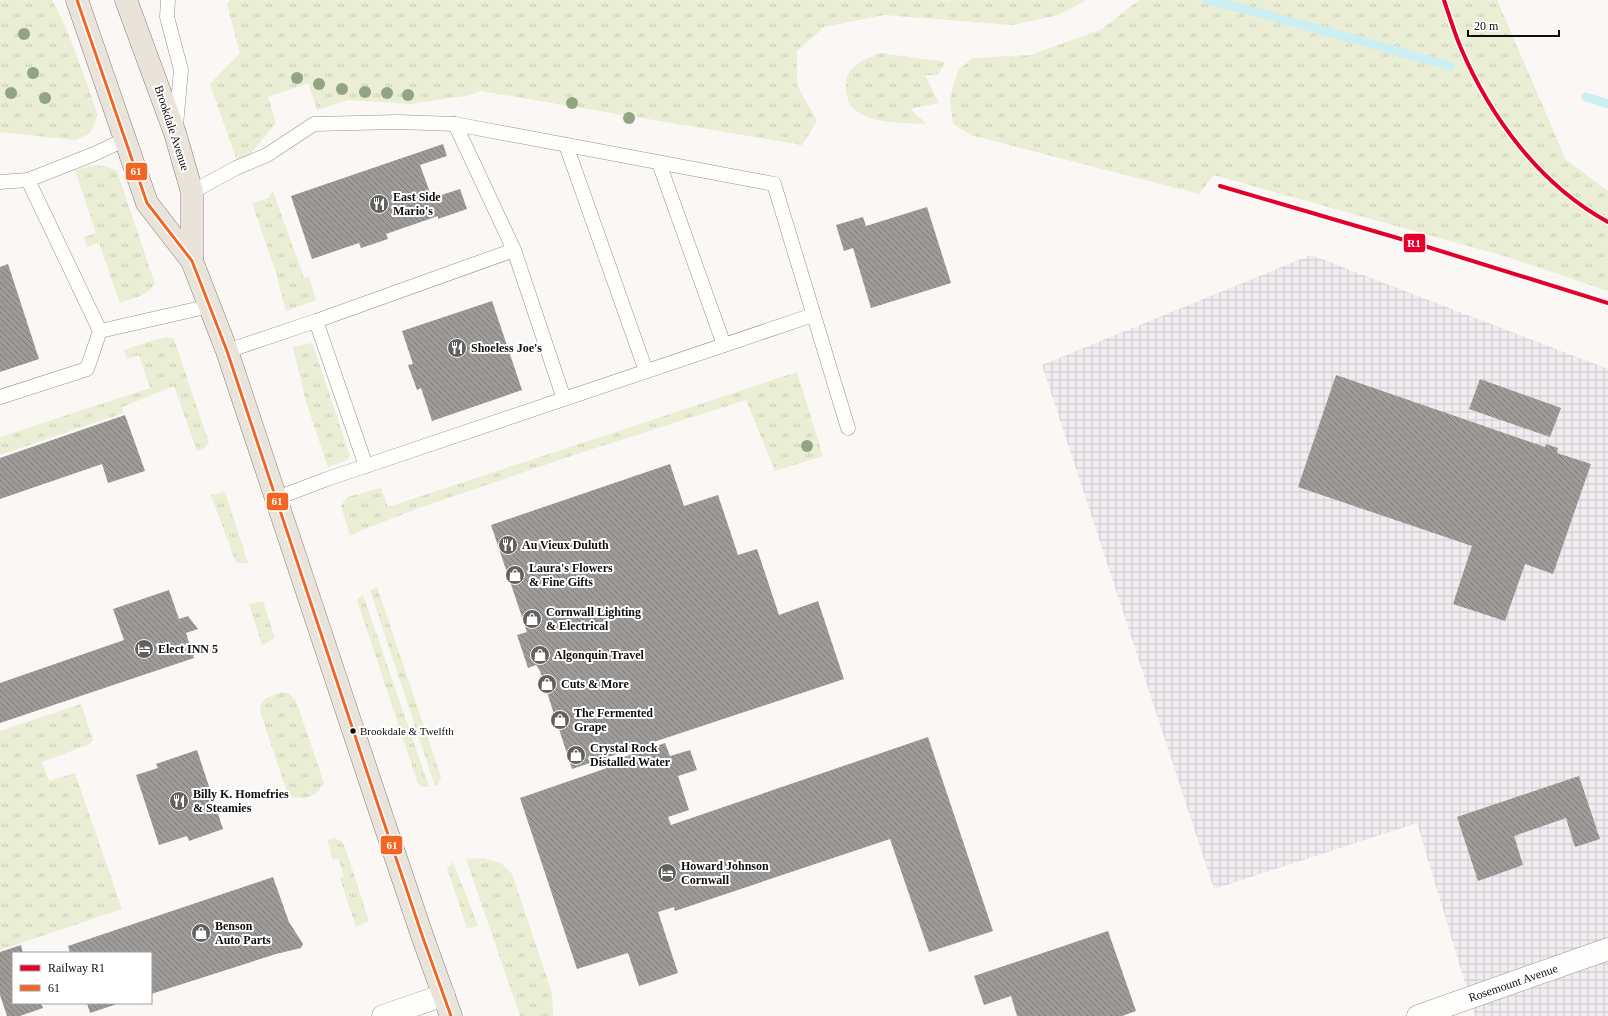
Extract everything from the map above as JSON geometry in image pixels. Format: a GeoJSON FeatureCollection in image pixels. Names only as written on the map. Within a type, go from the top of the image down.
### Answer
{"type":"FeatureCollection","features":[{"type":"Feature","properties":{"kind":"main road","name":"Brookdale Avenue"},"geometry":{"type":"LineString","coordinates":[[77,0],[147,203],[192,261],[227,351],[376,799],[451,1016]]}},
{"type":"Feature","properties":{"kind":"main road","name":"Brookdale Avenue"},"geometry":{"type":"LineString","coordinates":[[126,0],[175,133],[192,192],[192,261]]}},
{"type":"Feature","properties":{"kind":"street","name":"Rosemount Avenue"},"geometry":{"type":"LineString","coordinates":[[1418,1016],[1608,949]]}},
{"type":"Feature","properties":{"kind":"street"},"geometry":{"type":"LineString","coordinates":[[383,1016],[444,995]]}},
{"type":"Feature","properties":{"kind":"lane"},"geometry":{"type":"LineString","coordinates":[[168,0],[167,17],[180,70],[175,133]]}},
{"type":"Feature","properties":{"kind":"lane"},"geometry":{"type":"LineString","coordinates":[[192,192],[236,168],[267,155],[314,124],[398,122],[455,124],[774,184],[848,428]]}},
{"type":"Feature","properties":{"kind":"lane"},"geometry":{"type":"LineString","coordinates":[[455,124],[514,250],[564,399]]}},
{"type":"Feature","properties":{"kind":"lane"},"geometry":{"type":"LineString","coordinates":[[0,182],[28,180],[126,139]]}},
{"type":"Feature","properties":{"kind":"lane"},"geometry":{"type":"LineString","coordinates":[[566,145],[646,371]]}},
{"type":"Feature","properties":{"kind":"lane"},"geometry":{"type":"LineString","coordinates":[[658,163],[724,345]]}},
{"type":"Feature","properties":{"kind":"lane"},"geometry":{"type":"LineString","coordinates":[[0,397],[88,369],[100,331],[28,180]]}},
{"type":"Feature","properties":{"kind":"lane"},"geometry":{"type":"LineString","coordinates":[[227,351],[316,321],[514,250]]}},
{"type":"Feature","properties":{"kind":"lane"},"geometry":{"type":"LineString","coordinates":[[100,331],[210,306]]}},
{"type":"Feature","properties":{"kind":"lane"},"geometry":{"type":"LineString","coordinates":[[277,498],[366,466],[814,315]]}},
{"type":"Feature","properties":{"kind":"lane"},"geometry":{"type":"LineString","coordinates":[[316,321],[366,466]]}},
{"type":"Feature","properties":{"kind":"shaded area"},"geometry":{"type":"Polygon","coordinates":[[[1311,255],[1608,369],[1608,1016],[1475,1016],[1417,823],[1214,889],[1042,365],[1311,255]]]}},
{"type":"Feature","properties":{"kind":"green space"},"geometry":{"type":"Polygon","coordinates":[[[0,0],[52,0],[72,42],[98,115],[90,133],[76,140],[0,132],[0,0]]]}},
{"type":"Feature","properties":{"kind":"green space"},"geometry":{"type":"Polygon","coordinates":[[[230,0],[1087,0],[1058,15],[1012,25],[884,15],[824,27],[797,51],[797,85],[817,121],[802,145],[481,91],[465,96],[409,104],[348,100],[317,110],[308,83],[268,97],[276,123],[247,158],[237,161],[210,84],[240,53],[227,4],[230,0]]]}},
{"type":"Feature","properties":{"kind":"green space"},"geometry":{"type":"Polygon","coordinates":[[[1139,0],[1497,0],[1566,160],[1608,191],[1608,291],[1504,256],[1214,175],[1199,194],[971,135],[953,124],[950,100],[953,85],[959,69],[973,58],[1031,55],[1102,29],[1139,0]]]}},
{"type":"Feature","properties":{"kind":"green space"},"geometry":{"type":"Polygon","coordinates":[[[880,53],[945,62],[938,75],[925,75],[939,103],[910,109],[927,124],[881,121],[856,111],[850,104],[846,90],[848,75],[851,70],[861,62],[880,53]]]}},
{"type":"Feature","properties":{"kind":"green space"},"geometry":{"type":"Polygon","coordinates":[[[94,165],[107,167],[117,171],[155,284],[144,294],[120,303],[99,243],[87,247],[84,237],[96,233],[75,170],[94,165]]]}},
{"type":"Feature","properties":{"kind":"green space"},"geometry":{"type":"Polygon","coordinates":[[[273,191],[304,278],[309,277],[316,300],[286,311],[275,270],[252,203],[268,198],[273,191]]]}},
{"type":"Feature","properties":{"kind":"green space"},"geometry":{"type":"Polygon","coordinates":[[[167,337],[174,339],[209,443],[204,448],[197,451],[174,386],[122,407],[124,413],[0,455],[0,437],[150,388],[139,355],[127,359],[124,350],[167,337]]]}},
{"type":"Feature","properties":{"kind":"green space"},"geometry":{"type":"Polygon","coordinates":[[[311,343],[313,345],[350,456],[347,460],[328,467],[306,402],[293,347],[311,343]]]}},
{"type":"Feature","properties":{"kind":"green space"},"geometry":{"type":"Polygon","coordinates":[[[797,372],[823,456],[775,471],[746,400],[580,453],[416,509],[350,535],[341,506],[347,497],[381,488],[388,507],[797,372]]]}},
{"type":"Feature","properties":{"kind":"green space"},"geometry":{"type":"Polygon","coordinates":[[[225,492],[248,563],[236,563],[211,495],[225,492]]]}},
{"type":"Feature","properties":{"kind":"green space"},"geometry":{"type":"Polygon","coordinates":[[[377,587],[441,777],[435,786],[370,590],[377,587]]]}},
{"type":"Feature","properties":{"kind":"green space"},"geometry":{"type":"Polygon","coordinates":[[[363,595],[429,787],[423,787],[418,784],[357,600],[363,595]]]}},
{"type":"Feature","properties":{"kind":"green space"},"geometry":{"type":"Polygon","coordinates":[[[263,601],[275,638],[262,645],[249,604],[263,601]]]}},
{"type":"Feature","properties":{"kind":"green space"},"geometry":{"type":"Polygon","coordinates":[[[283,692],[290,694],[296,701],[324,783],[318,791],[311,796],[297,798],[292,797],[287,792],[260,711],[264,700],[283,692]]]}},
{"type":"Feature","properties":{"kind":"green space"},"geometry":{"type":"Polygon","coordinates":[[[81,704],[93,740],[90,744],[42,762],[49,781],[75,773],[122,909],[0,950],[0,731],[81,704]]]}},
{"type":"Feature","properties":{"kind":"green space"},"geometry":{"type":"Polygon","coordinates":[[[334,838],[341,841],[345,847],[369,921],[356,927],[340,878],[344,876],[338,858],[333,860],[327,840],[334,838]]]}},
{"type":"Feature","properties":{"kind":"green space"},"geometry":{"type":"Polygon","coordinates":[[[482,858],[501,863],[512,874],[552,993],[553,1016],[520,1016],[466,859],[482,858]]]}},
{"type":"Feature","properties":{"kind":"green space"},"geometry":{"type":"Polygon","coordinates":[[[453,862],[478,926],[467,928],[447,868],[453,862]]]}},
{"type":"Feature","properties":{"kind":"building","name":"East Side Mario's"},"geometry":{"type":"Polygon","coordinates":[[[443,144],[447,156],[420,165],[432,198],[460,189],[467,209],[438,219],[438,216],[386,234],[388,239],[361,248],[359,243],[312,259],[291,196],[443,144]]]}},
{"type":"Feature","properties":{"kind":"building"},"geometry":{"type":"Polygon","coordinates":[[[927,207],[951,283],[871,308],[853,248],[844,251],[836,225],[863,217],[866,226],[927,207]]]}},
{"type":"Feature","properties":{"kind":"building"},"geometry":{"type":"Polygon","coordinates":[[[8,264],[39,359],[0,372],[0,267],[8,264]]]}},
{"type":"Feature","properties":{"kind":"building","name":"Shoeless Joe's"},"geometry":{"type":"Polygon","coordinates":[[[492,301],[522,390],[432,421],[421,388],[417,390],[408,365],[413,364],[402,331],[492,301]]]}},
{"type":"Feature","properties":{"kind":"building"},"geometry":{"type":"Polygon","coordinates":[[[1336,375],[1545,447],[1546,444],[1558,448],[1557,453],[1591,464],[1553,574],[1525,564],[1505,621],[1453,604],[1472,546],[1298,487],[1336,375]]]}},
{"type":"Feature","properties":{"kind":"building"},"geometry":{"type":"Polygon","coordinates":[[[1480,379],[1561,408],[1550,437],[1469,409],[1480,379]]]}},
{"type":"Feature","properties":{"kind":"building"},"geometry":{"type":"Polygon","coordinates":[[[125,415],[145,471],[108,483],[102,464],[0,499],[0,458],[125,415]]]}},
{"type":"Feature","properties":{"kind":"building"},"geometry":{"type":"Polygon","coordinates":[[[670,464],[684,506],[718,495],[738,555],[757,549],[779,615],[818,601],[844,679],[572,769],[540,671],[536,665],[528,668],[517,635],[527,632],[491,525],[670,464]]]}},
{"type":"Feature","properties":{"kind":"building","name":"Elect INN 5"},"geometry":{"type":"Polygon","coordinates":[[[169,590],[179,619],[188,616],[198,629],[186,633],[194,658],[0,723],[0,683],[124,640],[113,609],[169,590]]]}},
{"type":"Feature","properties":{"kind":"building","name":"Howard Johnson Cornwall"},"geometry":{"type":"Polygon","coordinates":[[[928,737],[993,931],[929,952],[890,839],[675,911],[674,907],[658,912],[678,973],[639,986],[628,953],[577,969],[520,798],[607,768],[606,763],[665,743],[670,756],[690,750],[697,770],[678,776],[689,810],[668,817],[671,825],[928,737]]]}},
{"type":"Feature","properties":{"kind":"building","name":"Billy K. Homefries & Steamies"},"geometry":{"type":"Polygon","coordinates":[[[197,750],[223,829],[189,841],[187,836],[159,845],[136,775],[158,768],[156,764],[197,750]]]}},
{"type":"Feature","properties":{"kind":"building"},"geometry":{"type":"Polygon","coordinates":[[[1579,776],[1600,839],[1575,847],[1566,818],[1514,836],[1523,865],[1478,881],[1457,817],[1579,776]]]}},
{"type":"Feature","properties":{"kind":"building","name":"Benson Auto Parts"},"geometry":{"type":"Polygon","coordinates":[[[273,877],[289,922],[303,944],[301,948],[276,954],[152,994],[152,952],[70,952],[68,946],[273,877]]]}},
{"type":"Feature","properties":{"kind":"building"},"geometry":{"type":"Polygon","coordinates":[[[1108,931],[1136,1011],[1122,1016],[1017,1016],[1011,996],[984,1005],[974,976],[1108,931]]]}},
{"type":"Feature","properties":{"kind":"building"},"geometry":{"type":"Polygon","coordinates":[[[21,945],[23,952],[12,952],[12,1004],[41,1004],[43,1008],[20,1016],[7,1016],[0,995],[0,952],[21,945]]]}},
{"type":"Feature","properties":{"kind":"building"},"geometry":{"type":"Polygon","coordinates":[[[87,1004],[117,1004],[90,1013],[87,1004]]]}},
{"type":"Feature","properties":{"kind":"waterway"},"geometry":{"type":"LineString","coordinates":[[1207,0],[1260,13],[1450,66]]}},
{"type":"Feature","properties":{"kind":"waterway"},"geometry":{"type":"LineString","coordinates":[[1586,97],[1608,104]]}},
{"type":"Feature","properties":{"kind":"rail line","name":"R1"},"geometry":{"type":"LineString","coordinates":[[1444,0],[1460,46],[1472,72],[1502,123],[1539,169],[1560,189],[1583,207],[1608,222]]}},
{"type":"Feature","properties":{"kind":"rail line","name":"R1"},"geometry":{"type":"LineString","coordinates":[[1220,186],[1418,244],[1608,303]]}},
{"type":"Feature","properties":{"kind":"transit line","name":"61"},"geometry":{"type":"LineString","coordinates":[[77,0],[147,203],[192,261],[227,351],[376,799],[451,1016]]}},
{"type":"Feature","properties":{"kind":"place","name":"East Side Mario's"},"geometry":{"type":"Point","coordinates":[379,204]}},
{"type":"Feature","properties":{"kind":"place","name":"Shoeless Joe's"},"geometry":{"type":"Point","coordinates":[457,348]}},
{"type":"Feature","properties":{"kind":"place","name":"Au Vieux Duluth"},"geometry":{"type":"Point","coordinates":[508,545]}},
{"type":"Feature","properties":{"kind":"place","name":"Laura's Flowers & Fine Gifts"},"geometry":{"type":"Point","coordinates":[515,575]}},
{"type":"Feature","properties":{"kind":"place","name":"Cornwall Lighting & Electrical"},"geometry":{"type":"Point","coordinates":[532,619]}},
{"type":"Feature","properties":{"kind":"place","name":"Elect INN 5"},"geometry":{"type":"Point","coordinates":[144,649]}},
{"type":"Feature","properties":{"kind":"place","name":"Algonquin Travel"},"geometry":{"type":"Point","coordinates":[540,655]}},
{"type":"Feature","properties":{"kind":"place","name":"Cuts & More"},"geometry":{"type":"Point","coordinates":[547,684]}},
{"type":"Feature","properties":{"kind":"place","name":"The Fermented Grape"},"geometry":{"type":"Point","coordinates":[560,720]}},
{"type":"Feature","properties":{"kind":"place","name":"Brookdale & Twelfth"},"geometry":{"type":"Point","coordinates":[353,731]}},
{"type":"Feature","properties":{"kind":"place","name":"Crystal Rock Distalled Water"},"geometry":{"type":"Point","coordinates":[576,755]}},
{"type":"Feature","properties":{"kind":"place","name":"Billy K. Homefries & Steamies"},"geometry":{"type":"Point","coordinates":[179,801]}},
{"type":"Feature","properties":{"kind":"place","name":"Howard Johnson Cornwall"},"geometry":{"type":"Point","coordinates":[667,873]}},
{"type":"Feature","properties":{"kind":"place","name":"Benson Auto Parts"},"geometry":{"type":"Point","coordinates":[201,933]}}]}
